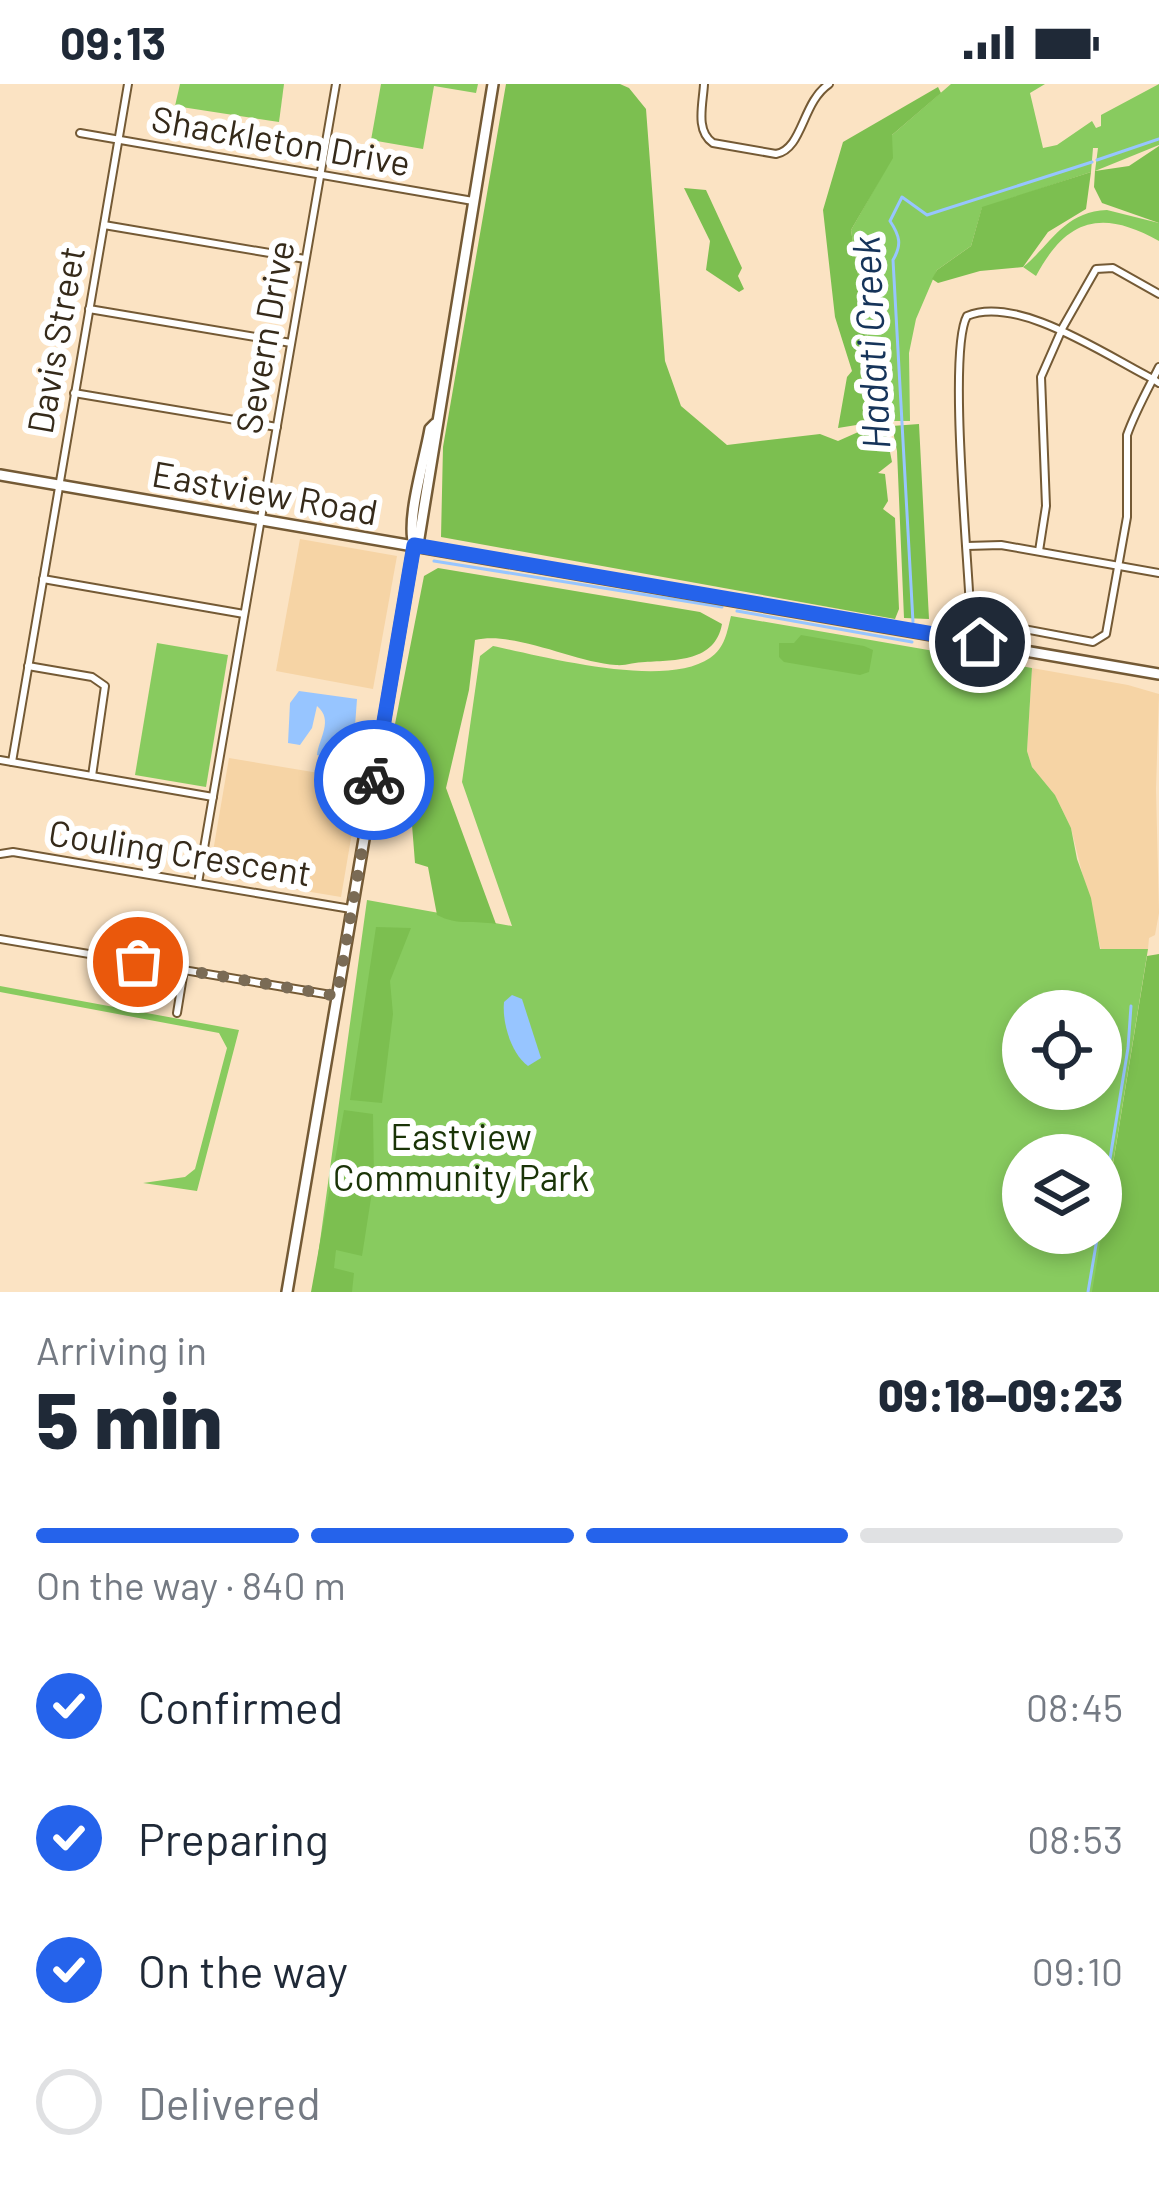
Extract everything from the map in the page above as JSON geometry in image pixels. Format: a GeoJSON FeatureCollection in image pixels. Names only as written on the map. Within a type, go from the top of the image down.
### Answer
{"type":"FeatureCollection","features":[{"type":"Feature","properties":{"kind":"main road"},"geometry":{"type":"LineString","coordinates":[[287,1292],[493,84]]}},
{"type":"Feature","properties":{"kind":"main road","name":"Eastview Road"},"geometry":{"type":"LineString","coordinates":[[0,475],[1159,674]]}},
{"type":"Feature","properties":{"kind":"street","name":"Davis Street"},"geometry":{"type":"LineString","coordinates":[[12,762],[128,84]]}},
{"type":"Feature","properties":{"kind":"street","name":"Severn Drive"},"geometry":{"type":"LineString","coordinates":[[198,883],[336,84]]}},
{"type":"Feature","properties":{"kind":"street"},"geometry":{"type":"LineString","coordinates":[[704,84],[701,127],[705,138],[776,154],[794,144],[807,107],[829,84]]}},
{"type":"Feature","properties":{"kind":"street"},"geometry":{"type":"LineString","coordinates":[[812,84],[818,92]]}},
{"type":"Feature","properties":{"kind":"street","name":"Shackleton Drive"},"geometry":{"type":"LineString","coordinates":[[80,134],[472,201]]}},
{"type":"Feature","properties":{"kind":"street"},"geometry":{"type":"LineString","coordinates":[[104,225],[305,259]]}},
{"type":"Feature","properties":{"kind":"street"},"geometry":{"type":"LineString","coordinates":[[1039,551],[1046,506],[1041,377],[1060,333],[1087,281],[1103,266],[1159,294]]}},
{"type":"Feature","properties":{"kind":"street"},"geometry":{"type":"LineString","coordinates":[[89,309],[291,344]]}},
{"type":"Feature","properties":{"kind":"street"},"geometry":{"type":"LineString","coordinates":[[1156,381],[1013,313],[980,311],[963,322],[959,391],[970,609],[976,620],[1093,642],[1106,634],[1128,506],[1126,435],[1156,381],[1159,367]]}},
{"type":"Feature","properties":{"kind":"street"},"geometry":{"type":"LineString","coordinates":[[74,393],[277,427]]}},
{"type":"Feature","properties":{"kind":"street"},"geometry":{"type":"LineString","coordinates":[[967,546],[1001,545],[1159,573]]}},
{"type":"Feature","properties":{"kind":"street"},"geometry":{"type":"LineString","coordinates":[[43,579],[244,614]]}},
{"type":"Feature","properties":{"kind":"street"},"geometry":{"type":"LineString","coordinates":[[28,666],[92,677],[105,686],[92,776]]}},
{"type":"Feature","properties":{"kind":"street"},"geometry":{"type":"LineString","coordinates":[[0,760],[213,796]]}},
{"type":"Feature","properties":{"kind":"street","name":"Couling Crescent"},"geometry":{"type":"LineString","coordinates":[[0,854],[13,852],[352,909]]}},
{"type":"Feature","properties":{"kind":"street"},"geometry":{"type":"LineString","coordinates":[[0,939],[337,996]]}},
{"type":"Feature","properties":{"kind":"street"},"geometry":{"type":"LineString","coordinates":[[176,1013],[184,970]]}},
{"type":"Feature","properties":{"kind":"shaded area"},"geometry":{"type":"Polygon","coordinates":[[[300,539],[397,556],[373,689],[276,671],[300,539]]]}},
{"type":"Feature","properties":{"kind":"shaded area"},"geometry":{"type":"Polygon","coordinates":[[[1032,668],[1159,694],[1159,913],[1148,949],[1101,950],[1071,828],[1027,751],[1032,668]]]}},
{"type":"Feature","properties":{"kind":"shaded area"},"geometry":{"type":"Polygon","coordinates":[[[229,758],[361,780],[341,897],[209,875],[229,758]]]}},
{"type":"Feature","properties":{"kind":"green space"},"geometry":{"type":"Polygon","coordinates":[[[180,84],[284,84],[279,122],[175,106],[180,84]]]}},
{"type":"Feature","properties":{"kind":"green space"},"geometry":{"type":"Polygon","coordinates":[[[381,84],[478,84],[476,93],[434,86],[423,149],[371,140],[381,84]]]}},
{"type":"Feature","properties":{"kind":"green space"},"geometry":{"type":"Polygon","coordinates":[[[506,84],[620,84],[646,109],[665,361],[681,406],[727,445],[820,434],[838,441],[874,425],[886,432],[892,462],[878,473],[885,474],[888,501],[883,509],[895,518],[899,609],[895,619],[441,537],[443,447],[506,84]]]}},
{"type":"Feature","properties":{"kind":"green space"},"geometry":{"type":"Polygon","coordinates":[[[951,84],[1045,84],[1030,93],[1043,148],[1057,145],[1092,121],[1096,128],[1101,126],[1101,115],[1159,84],[1159,145],[1095,171],[1098,148],[1093,148],[1091,172],[982,208],[971,246],[937,270],[916,319],[909,353],[910,421],[881,421],[851,230],[892,158],[892,135],[951,84]]]}},
{"type":"Feature","properties":{"kind":"green space"},"geometry":{"type":"Polygon","coordinates":[[[938,87],[941,93],[892,135],[893,158],[851,230],[881,421],[838,428],[852,371],[835,317],[823,210],[843,142],[938,87]]]}},
{"type":"Feature","properties":{"kind":"green space"},"geometry":{"type":"Polygon","coordinates":[[[1159,146],[1159,223],[1102,203],[1094,187],[1095,171],[1129,166],[1159,146]]]}},
{"type":"Feature","properties":{"kind":"green space"},"geometry":{"type":"Polygon","coordinates":[[[1091,172],[1086,209],[1048,232],[1023,267],[980,271],[938,283],[932,279],[937,270],[971,246],[982,207],[1091,172]]]}},
{"type":"Feature","properties":{"kind":"green space"},"geometry":{"type":"Polygon","coordinates":[[[684,188],[706,190],[742,268],[738,276],[744,289],[739,292],[706,270],[710,241],[684,188]]]}},
{"type":"Feature","properties":{"kind":"green space"},"geometry":{"type":"Polygon","coordinates":[[[1107,210],[1159,223],[1159,241],[1120,225],[1088,225],[1060,242],[1036,276],[1023,267],[1068,223],[1107,210]]]}},
{"type":"Feature","properties":{"kind":"green space"},"geometry":{"type":"Polygon","coordinates":[[[919,424],[929,619],[904,618],[892,426],[919,424]]]}},
{"type":"Feature","properties":{"kind":"green space"},"geometry":{"type":"Polygon","coordinates":[[[438,568],[700,612],[722,624],[703,652],[623,665],[527,643],[475,640],[469,690],[446,788],[496,924],[459,922],[437,915],[428,867],[415,863],[408,774],[392,767],[398,736],[395,724],[424,576],[438,568]]]}},
{"type":"Feature","properties":{"kind":"green space","name":"Eastview Community Park"},"geometry":{"type":"Polygon","coordinates":[[[731,616],[1032,668],[1027,751],[1071,828],[1100,949],[1148,949],[1122,1108],[1122,990],[1002,990],[1002,1110],[1122,1110],[1118,1134],[1002,1134],[1002,1254],[1122,1254],[1122,1232],[1159,1292],[313,1292],[367,900],[512,926],[462,782],[480,656],[493,646],[604,668],[664,671],[690,667],[710,658],[722,645],[731,616]]]}},
{"type":"Feature","properties":{"kind":"green space"},"geometry":{"type":"Polygon","coordinates":[[[801,635],[873,650],[869,672],[860,675],[784,662],[779,643],[794,643],[801,635]]]}},
{"type":"Feature","properties":{"kind":"green space"},"geometry":{"type":"Polygon","coordinates":[[[157,643],[228,655],[206,787],[135,775],[157,643]]]}},
{"type":"Feature","properties":{"kind":"green space"},"geometry":{"type":"Polygon","coordinates":[[[376,927],[411,928],[390,981],[393,1014],[382,1103],[350,1100],[376,927]]]}},
{"type":"Feature","properties":{"kind":"green space"},"geometry":{"type":"Polygon","coordinates":[[[1159,954],[1159,1292],[1092,1292],[1098,1254],[1122,1254],[1122,1134],[1118,1134],[1147,956],[1159,954]]]}},
{"type":"Feature","properties":{"kind":"green space"},"geometry":{"type":"Polygon","coordinates":[[[0,986],[239,1030],[197,1191],[143,1183],[185,1177],[195,1169],[227,1048],[219,1033],[0,992],[0,986]]]}},
{"type":"Feature","properties":{"kind":"green space"},"geometry":{"type":"Polygon","coordinates":[[[344,1110],[373,1114],[374,1179],[362,1256],[336,1250],[334,1268],[354,1273],[352,1292],[311,1292],[344,1110]]]}},
{"type":"Feature","properties":{"kind":"water"},"geometry":{"type":"Polygon","coordinates":[[[299,691],[357,699],[353,753],[347,764],[317,755],[325,723],[317,706],[312,728],[300,745],[288,743],[290,703],[299,691]]]}},
{"type":"Feature","properties":{"kind":"water"},"geometry":{"type":"Polygon","coordinates":[[[512,995],[522,999],[541,1058],[528,1066],[512,1046],[506,1028],[504,1002],[512,995]]]}},
{"type":"Feature","properties":{"kind":"waterway","name":"Hadati Creek"},"geometry":{"type":"LineString","coordinates":[[1097,160],[1159,139]]}},
{"type":"Feature","properties":{"kind":"waterway","name":"Hadati Creek"},"geometry":{"type":"LineString","coordinates":[[913,622],[893,260],[899,240],[890,221],[902,197],[927,215],[1092,162]]}},
{"type":"Feature","properties":{"kind":"waterway"},"geometry":{"type":"LineString","coordinates":[[434,561],[722,607]]}},
{"type":"Feature","properties":{"kind":"waterway"},"geometry":{"type":"LineString","coordinates":[[737,611],[912,642]]}},
{"type":"Feature","properties":{"kind":"waterway"},"geometry":{"type":"LineString","coordinates":[[1114,1134],[1131,1006]]}},
{"type":"Feature","properties":{"kind":"waterway"},"geometry":{"type":"LineString","coordinates":[[1088,1292],[1094,1254]]}},
{"type":"Feature","properties":{"kind":"way so far"},"geometry":{"type":"LineString","coordinates":[[138,962],[337,996],[374,780]]}},
{"type":"Feature","properties":{"kind":"route"},"geometry":{"type":"LineString","coordinates":[[374,780],[414,545],[980,642]]}}]}
